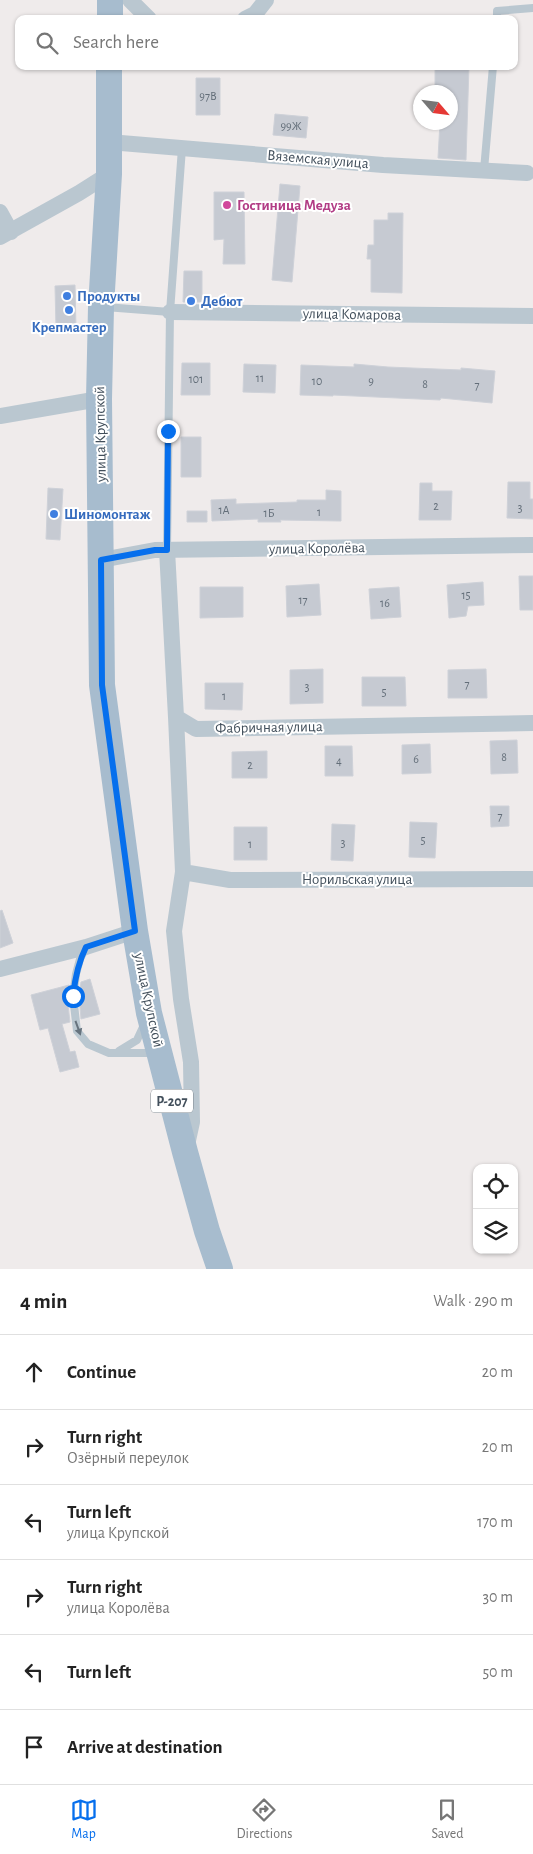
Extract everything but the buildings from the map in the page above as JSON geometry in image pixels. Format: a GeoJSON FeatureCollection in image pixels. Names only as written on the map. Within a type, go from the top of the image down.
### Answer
{"type":"FeatureCollection","features":[{"type":"Feature","properties":{"kind":"main road"},"geometry":{"type":"LineString","coordinates":[[110,0],[110,15]]}},
{"type":"Feature","properties":{"kind":"main road","name":"улица Крупской"},"geometry":{"type":"LineString","coordinates":[[109,70],[110,142],[101,307],[99,399],[102,685],[135,931],[149,1013],[207,1232],[220,1269]]}},
{"type":"Feature","properties":{"kind":"street"},"geometry":{"type":"LineString","coordinates":[[130,0],[145,15]]}},
{"type":"Feature","properties":{"kind":"street"},"geometry":{"type":"LineString","coordinates":[[253,15],[266,0]]}},
{"type":"Feature","properties":{"kind":"street","name":"Вяземская улица"},"geometry":{"type":"LineString","coordinates":[[110,142],[384,165],[527,173]]}},
{"type":"Feature","properties":{"kind":"street"},"geometry":{"type":"LineString","coordinates":[[0,212],[5,235],[109,174]]}},
{"type":"Feature","properties":{"kind":"street","name":"улица Комарова"},"geometry":{"type":"LineString","coordinates":[[170,312],[533,316]]}},
{"type":"Feature","properties":{"kind":"street"},"geometry":{"type":"LineString","coordinates":[[0,416],[99,399]]}},
{"type":"Feature","properties":{"kind":"street","name":"улица Королёва"},"geometry":{"type":"LineString","coordinates":[[101,560],[155,550],[533,545]]}},
{"type":"Feature","properties":{"kind":"street"},"geometry":{"type":"LineString","coordinates":[[167,550],[182,872],[174,930],[181,999],[191,1062],[192,1122],[185,1152]]}},
{"type":"Feature","properties":{"kind":"street","name":"Фабричная улица"},"geometry":{"type":"LineString","coordinates":[[176,717],[196,728],[533,723]]}},
{"type":"Feature","properties":{"kind":"street","name":"Норильская улица"},"geometry":{"type":"LineString","coordinates":[[182,872],[230,880],[533,879]]}},
{"type":"Feature","properties":{"kind":"street"},"geometry":{"type":"LineString","coordinates":[[0,969],[86,947],[135,931]]}},
{"type":"Feature","properties":{"kind":"lane"},"geometry":{"type":"LineString","coordinates":[[498,15],[498,11],[533,8]]}},
{"type":"Feature","properties":{"kind":"lane"},"geometry":{"type":"LineString","coordinates":[[484,170],[493,70]]}},
{"type":"Feature","properties":{"kind":"lane"},"geometry":{"type":"LineString","coordinates":[[167,550],[170,312],[182,148]]}},
{"type":"Feature","properties":{"kind":"lane"},"geometry":{"type":"LineString","coordinates":[[101,307],[170,312]]}},
{"type":"Feature","properties":{"kind":"lane"},"geometry":{"type":"LineString","coordinates":[[86,947],[76,974],[73,996],[77,1031],[88,1044],[109,1052],[159,1053]]}},
{"type":"Feature","properties":{"kind":"lane"},"geometry":{"type":"LineString","coordinates":[[109,1052],[123,1050],[137,1040],[149,1013]]}},
{"type":"Feature","properties":{"kind":"place","name":"Гостиница Медуза"},"geometry":{"type":"Point","coordinates":[227,205]}},
{"type":"Feature","properties":{"kind":"place","name":"Продукты"},"geometry":{"type":"Point","coordinates":[67,296]}},
{"type":"Feature","properties":{"kind":"place","name":"Дебют"},"geometry":{"type":"Point","coordinates":[191,301]}},
{"type":"Feature","properties":{"kind":"place","name":"Крепмастер"},"geometry":{"type":"Point","coordinates":[69,310]}},
{"type":"Feature","properties":{"kind":"place","name":"Шиномонтаж"},"geometry":{"type":"Point","coordinates":[54,514]}},
{"type":"Feature","properties":{"kind":"route"},"geometry":{"type":"LineString","coordinates":[[73,996],[76,974],[86,947],[135,931],[102,685],[101,560],[155,550],[167,550],[168,431]]}}]}
